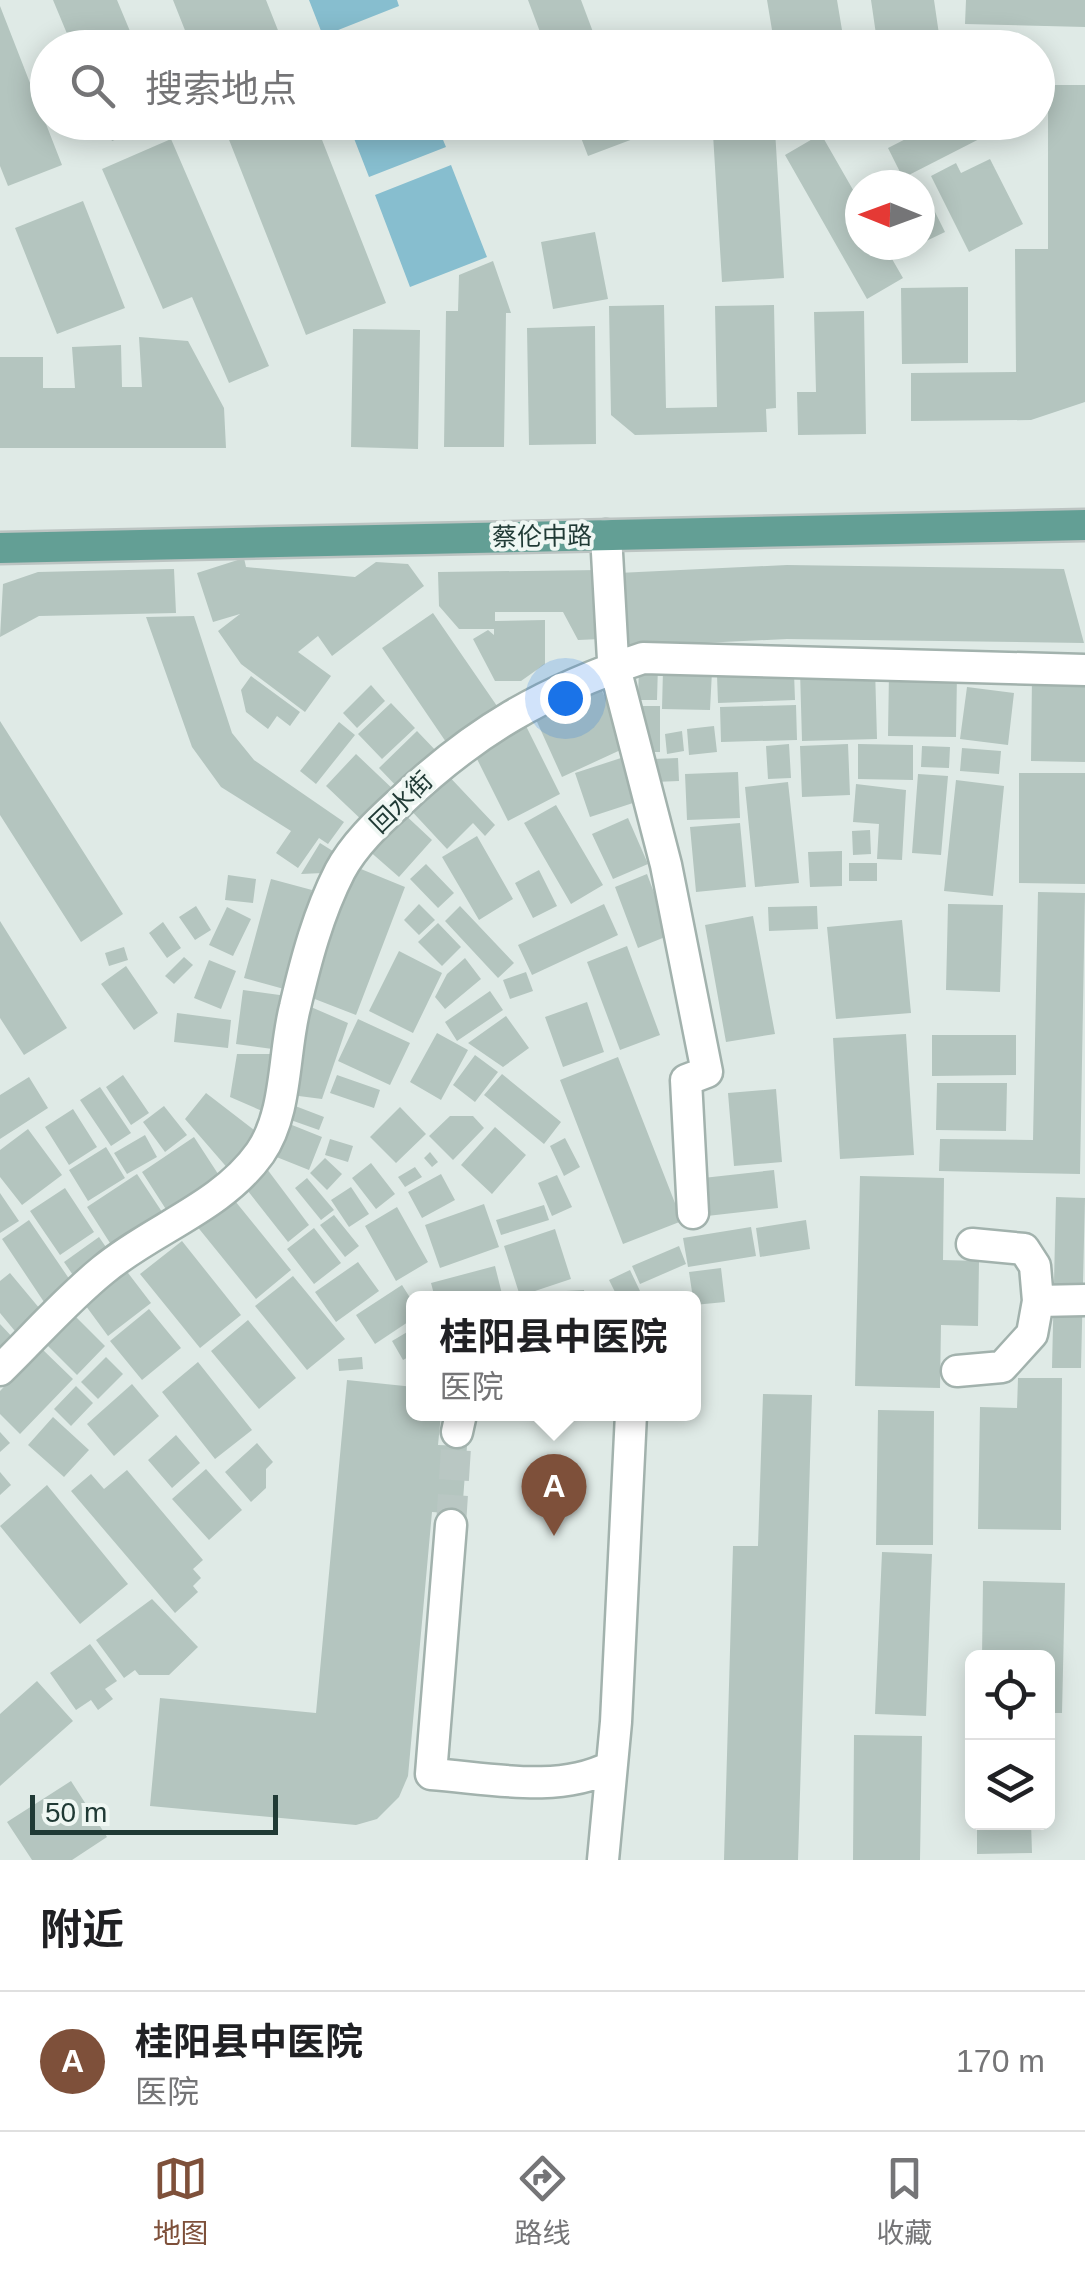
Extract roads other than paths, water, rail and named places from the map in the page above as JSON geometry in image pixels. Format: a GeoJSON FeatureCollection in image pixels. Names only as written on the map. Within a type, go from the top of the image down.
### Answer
{"type":"FeatureCollection","features":[{"type":"Feature","properties":{"kind":"main road","name":"蔡伦中路"},"geometry":{"type":"LineString","coordinates":[[0,548],[1085,525]]}},
{"type":"Feature","properties":{"kind":"lane"},"geometry":{"type":"LineString","coordinates":[[606,535],[613,660],[666,865],[707,1072],[686,1080],[694,1212]]}},
{"type":"Feature","properties":{"kind":"lane","name":"回水街"},"geometry":{"type":"LineString","coordinates":[[0,1370],[104,1269],[228,1187],[262,1152],[278,1106],[293,1012],[316,926],[341,868],[370,830],[464,744],[576,680],[643,658],[1085,670]]}},
{"type":"Feature","properties":{"kind":"lane"},"geometry":{"type":"LineString","coordinates":[[958,1371],[1002,1367],[1032,1334],[1038,1301],[1035,1266],[1024,1248],[972,1244]]}},
{"type":"Feature","properties":{"kind":"lane"},"geometry":{"type":"LineString","coordinates":[[1038,1301],[1085,1300]]}},
{"type":"Feature","properties":{"kind":"lane"},"geometry":{"type":"LineString","coordinates":[[602,1860],[630,1421]]}},
{"type":"Feature","properties":{"kind":"lane"},"geometry":{"type":"LineString","coordinates":[[451,1525],[431,1774],[543,1782],[587,1779],[610,1767]]}},
{"type":"Feature","properties":{"kind":"water"},"geometry":{"type":"Polygon","coordinates":[[[309,0],[397,0],[399,6],[338,30],[321,30],[309,0]]]}},
{"type":"Feature","properties":{"kind":"water"},"geometry":{"type":"Polygon","coordinates":[[[355,140],[443,140],[446,147],[369,177],[355,140]]]}},
{"type":"Feature","properties":{"kind":"water"},"geometry":{"type":"Polygon","coordinates":[[[451,165],[487,257],[410,287],[375,195],[451,165]]]}},
{"type":"Feature","properties":{"kind":"tunnel"},"geometry":{"type":"LineString","coordinates":[[451,1525],[457,1432]]}},
{"type":"Feature","properties":{"kind":"place","name":"桂阳县中医院"},"geometry":{"type":"Point","coordinates":[554,1536]}}]}
